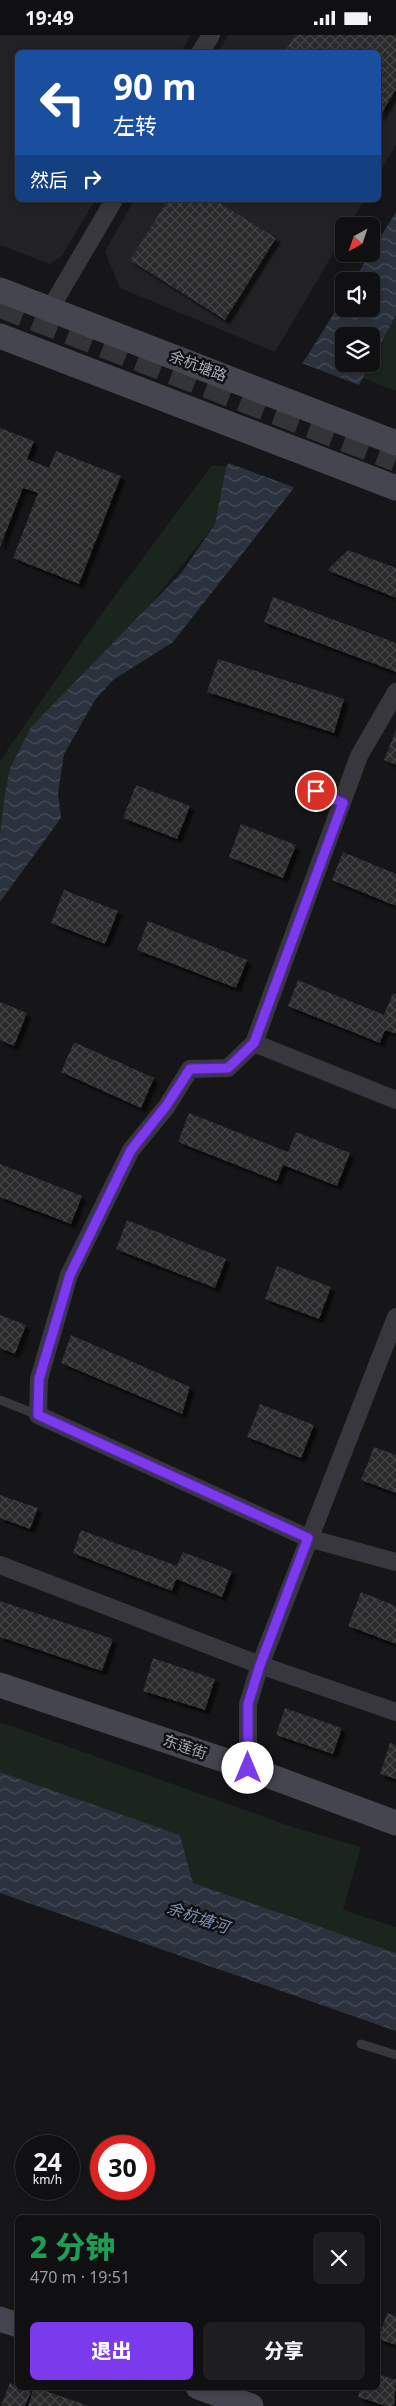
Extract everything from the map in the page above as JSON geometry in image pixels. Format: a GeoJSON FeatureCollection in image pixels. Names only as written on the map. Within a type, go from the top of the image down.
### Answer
{"type":"FeatureCollection","features":[{"type":"Feature","properties":{"kind":"main road","name":"余杭塘路"},"geometry":{"type":"LineString","coordinates":[[0,289],[396,443]]}},
{"type":"Feature","properties":{"kind":"main road"},"geometry":{"type":"LineString","coordinates":[[0,336],[396,488]]}},
{"type":"Feature","properties":{"kind":"main road","name":"东莲街"},"geometry":{"type":"LineString","coordinates":[[0,1685],[248,1768],[396,1823]]}},
{"type":"Feature","properties":{"kind":"main road"},"geometry":{"type":"LineString","coordinates":[[206,2390],[251,2406]]}},
{"type":"Feature","properties":{"kind":"street"},"geometry":{"type":"LineString","coordinates":[[202,50],[211,35]]}},
{"type":"Feature","properties":{"kind":"street"},"geometry":{"type":"LineString","coordinates":[[50,309],[113,202]]}},
{"type":"Feature","properties":{"kind":"street"},"geometry":{"type":"LineString","coordinates":[[395,697],[359,756],[254,1043],[228,1068],[190,1069],[166,1106],[131,1150],[70,1275],[39,1379],[38,1415],[308,1538],[396,1562]]}},
{"type":"Feature","properties":{"kind":"street"},"geometry":{"type":"LineString","coordinates":[[254,1043],[396,1101]]}},
{"type":"Feature","properties":{"kind":"street"},"geometry":{"type":"LineString","coordinates":[[248,1768],[248,1704],[260,1665],[308,1538],[396,1317]]}},
{"type":"Feature","properties":{"kind":"street"},"geometry":{"type":"LineString","coordinates":[[0,1565],[260,1665],[396,1712]]}},
{"type":"Feature","properties":{"kind":"lane"},"geometry":{"type":"LineString","coordinates":[[303,785],[343,803]]}},
{"type":"Feature","properties":{"kind":"lane"},"geometry":{"type":"LineString","coordinates":[[0,1400],[38,1415]]}},
{"type":"Feature","properties":{"kind":"lane"},"geometry":{"type":"LineString","coordinates":[[361,2044],[396,2055]]}},
{"type":"Feature","properties":{"kind":"shaded area"},"geometry":{"type":"Polygon","coordinates":[[[0,35],[191,35],[182,50],[15,50],[15,202],[94,202],[62,256],[50,264],[0,245],[0,35]]]}},
{"type":"Feature","properties":{"kind":"shaded area"},"geometry":{"type":"Polygon","coordinates":[[[228,35],[396,35],[396,145],[381,171],[381,50],[220,50],[228,35]]]}},
{"type":"Feature","properties":{"kind":"shaded area"},"geometry":{"type":"Polygon","coordinates":[[[133,202],[363,202],[354,217],[335,217],[335,250],[275,352],[120,288],[105,252],[133,202]]]}},
{"type":"Feature","properties":{"kind":"shaded area"},"geometry":{"type":"Polygon","coordinates":[[[396,315],[396,391],[363,378],[366,372],[380,372],[380,346],[396,315]]]}},
{"type":"Feature","properties":{"kind":"shaded area"},"geometry":{"type":"Polygon","coordinates":[[[212,465],[226,467],[215,524],[138,620],[31,727],[10,768],[0,835],[0,761],[97,620],[212,465]]]}},
{"type":"Feature","properties":{"kind":"shaded area"},"geometry":{"type":"Polygon","coordinates":[[[0,1722],[292,1827],[361,1847],[343,1910],[396,1927],[396,1953],[193,1883],[180,1835],[0,1772],[0,1722]]]}},
{"type":"Feature","properties":{"kind":"water"},"geometry":{"type":"Polygon","coordinates":[[[396,212],[396,315],[380,345],[380,327],[335,327],[335,372],[366,372],[363,378],[290,493],[173,642],[113,680],[95,700],[64,754],[58,793],[61,818],[0,902],[0,835],[5,794],[10,768],[31,727],[182,572],[215,524],[226,467],[308,355],[335,312],[335,317],[380,317],[380,272],[359,272],[364,263],[380,263],[380,238],[396,212]]]}},
{"type":"Feature","properties":{"kind":"water","name":"余杭塘河"},"geometry":{"type":"Polygon","coordinates":[[[0,1772],[180,1835],[193,1883],[396,1953],[396,2031],[0,1893],[0,1772]]]}},
{"type":"Feature","properties":{"kind":"pier"},"geometry":{"type":"Polygon","coordinates":[[[299,362],[361,386],[296,488],[226,462],[299,362]]]}},
{"type":"Feature","properties":{"kind":"building"},"geometry":{"type":"Polygon","coordinates":[[[295,35],[396,35],[396,89],[381,115],[381,50],[286,50],[295,35]]]}},
{"type":"Feature","properties":{"kind":"building"},"geometry":{"type":"Polygon","coordinates":[[[167,202],[218,202],[276,238],[225,320],[130,260],[167,202]]]}},
{"type":"Feature","properties":{"kind":"building"},"geometry":{"type":"Polygon","coordinates":[[[0,428],[34,441],[27,459],[49,468],[56,451],[121,476],[79,584],[13,558],[38,493],[23,488],[0,547],[0,428]]]}},
{"type":"Feature","properties":{"kind":"building"},"geometry":{"type":"Polygon","coordinates":[[[348,550],[396,568],[396,598],[327,570],[348,550]]]}},
{"type":"Feature","properties":{"kind":"building"},"geometry":{"type":"Polygon","coordinates":[[[273,597],[396,643],[396,672],[264,622],[273,597]]]}},
{"type":"Feature","properties":{"kind":"building"},"geometry":{"type":"Polygon","coordinates":[[[218,659],[344,699],[334,733],[207,692],[218,659]]]}},
{"type":"Feature","properties":{"kind":"building"},"geometry":{"type":"Polygon","coordinates":[[[396,730],[396,765],[384,760],[396,730]]]}},
{"type":"Feature","properties":{"kind":"building"},"geometry":{"type":"Polygon","coordinates":[[[136,785],[190,806],[177,839],[123,818],[136,785]]]}},
{"type":"Feature","properties":{"kind":"building"},"geometry":{"type":"Polygon","coordinates":[[[241,824],[296,845],[283,878],[229,857],[241,824]]]}},
{"type":"Feature","properties":{"kind":"building"},"geometry":{"type":"Polygon","coordinates":[[[343,852],[396,874],[396,906],[332,880],[343,852]]]}},
{"type":"Feature","properties":{"kind":"building"},"geometry":{"type":"Polygon","coordinates":[[[64,890],[118,911],[105,944],[51,923],[64,890]]]}},
{"type":"Feature","properties":{"kind":"building"},"geometry":{"type":"Polygon","coordinates":[[[148,921],[247,960],[236,988],[137,950],[148,921]]]}},
{"type":"Feature","properties":{"kind":"building"},"geometry":{"type":"Polygon","coordinates":[[[298,980],[384,1015],[393,993],[396,995],[396,1034],[385,1030],[380,1043],[288,1006],[298,980]]]}},
{"type":"Feature","properties":{"kind":"building"},"geometry":{"type":"Polygon","coordinates":[[[0,1002],[27,1013],[14,1046],[0,1040],[0,1002]]]}},
{"type":"Feature","properties":{"kind":"building"},"geometry":{"type":"Polygon","coordinates":[[[74,1042],[154,1078],[141,1108],[61,1072],[74,1042]]]}},
{"type":"Feature","properties":{"kind":"building"},"geometry":{"type":"Polygon","coordinates":[[[189,1113],[288,1152],[296,1132],[350,1153],[337,1186],[283,1165],[277,1181],[178,1142],[189,1113]]]}},
{"type":"Feature","properties":{"kind":"building"},"geometry":{"type":"Polygon","coordinates":[[[0,1164],[82,1196],[71,1224],[0,1197],[0,1164]]]}},
{"type":"Feature","properties":{"kind":"building"},"geometry":{"type":"Polygon","coordinates":[[[127,1220],[226,1259],[215,1288],[116,1249],[127,1220]]]}},
{"type":"Feature","properties":{"kind":"building"},"geometry":{"type":"Polygon","coordinates":[[[277,1266],[331,1287],[319,1319],[265,1299],[277,1266]]]}},
{"type":"Feature","properties":{"kind":"building"},"geometry":{"type":"Polygon","coordinates":[[[0,1315],[26,1325],[15,1354],[0,1348],[0,1315]]]}},
{"type":"Feature","properties":{"kind":"building"},"geometry":{"type":"Polygon","coordinates":[[[71,1335],[190,1387],[182,1414],[61,1363],[71,1335]]]}},
{"type":"Feature","properties":{"kind":"building"},"geometry":{"type":"Polygon","coordinates":[[[260,1404],[314,1425],[301,1458],[247,1437],[260,1404]]]}},
{"type":"Feature","properties":{"kind":"building"},"geometry":{"type":"Polygon","coordinates":[[[374,1447],[396,1455],[396,1493],[361,1480],[374,1447]]]}},
{"type":"Feature","properties":{"kind":"building"},"geometry":{"type":"Polygon","coordinates":[[[0,1495],[38,1508],[30,1529],[0,1518],[0,1495]]]}},
{"type":"Feature","properties":{"kind":"building"},"geometry":{"type":"Polygon","coordinates":[[[81,1530],[177,1566],[183,1552],[232,1571],[222,1597],[176,1579],[172,1591],[73,1553],[81,1530]]]}},
{"type":"Feature","properties":{"kind":"building"},"geometry":{"type":"Polygon","coordinates":[[[361,1592],[396,1606],[396,1644],[348,1626],[361,1592]]]}},
{"type":"Feature","properties":{"kind":"building"},"geometry":{"type":"Polygon","coordinates":[[[0,1601],[113,1639],[102,1671],[0,1637],[0,1601]]]}},
{"type":"Feature","properties":{"kind":"building"},"geometry":{"type":"Polygon","coordinates":[[[153,1658],[215,1679],[205,1710],[143,1691],[153,1658]]]}},
{"type":"Feature","properties":{"kind":"building"},"geometry":{"type":"Polygon","coordinates":[[[285,1708],[342,1728],[333,1754],[276,1735],[285,1708]]]}},
{"type":"Feature","properties":{"kind":"building"},"geometry":{"type":"Polygon","coordinates":[[[390,1743],[396,1745],[396,1779],[380,1774],[390,1743]]]}},
{"type":"Feature","properties":{"kind":"building"},"geometry":{"type":"Polygon","coordinates":[[[387,2313],[396,2316],[396,2345],[380,2340],[380,2333],[387,2313]]]}},
{"type":"Feature","properties":{"kind":"building"},"geometry":{"type":"Polygon","coordinates":[[[380,2375],[396,2380],[394,2406],[386,2406],[358,2397],[360,2390],[380,2390],[380,2375]]]}},
{"type":"Feature","properties":{"kind":"building"},"geometry":{"type":"Polygon","coordinates":[[[10,2383],[15,2385],[15,2390],[31,2392],[25,2406],[1,2406],[10,2383]]]}},
{"type":"Feature","properties":{"kind":"building"},"geometry":{"type":"Polygon","coordinates":[[[33,2390],[43,2390],[89,2406],[28,2406],[33,2390]]]}},
{"type":"Feature","properties":{"kind":"tunnel"},"geometry":{"type":"LineString","coordinates":[[0,305],[396,459]]}},
{"type":"Feature","properties":{"kind":"route"},"geometry":{"type":"LineString","coordinates":[[248,1768],[248,1704],[260,1665],[308,1538],[38,1415],[39,1379],[70,1275],[131,1150],[166,1106],[190,1069],[228,1068],[254,1043],[343,803],[316,791]]}}]}
